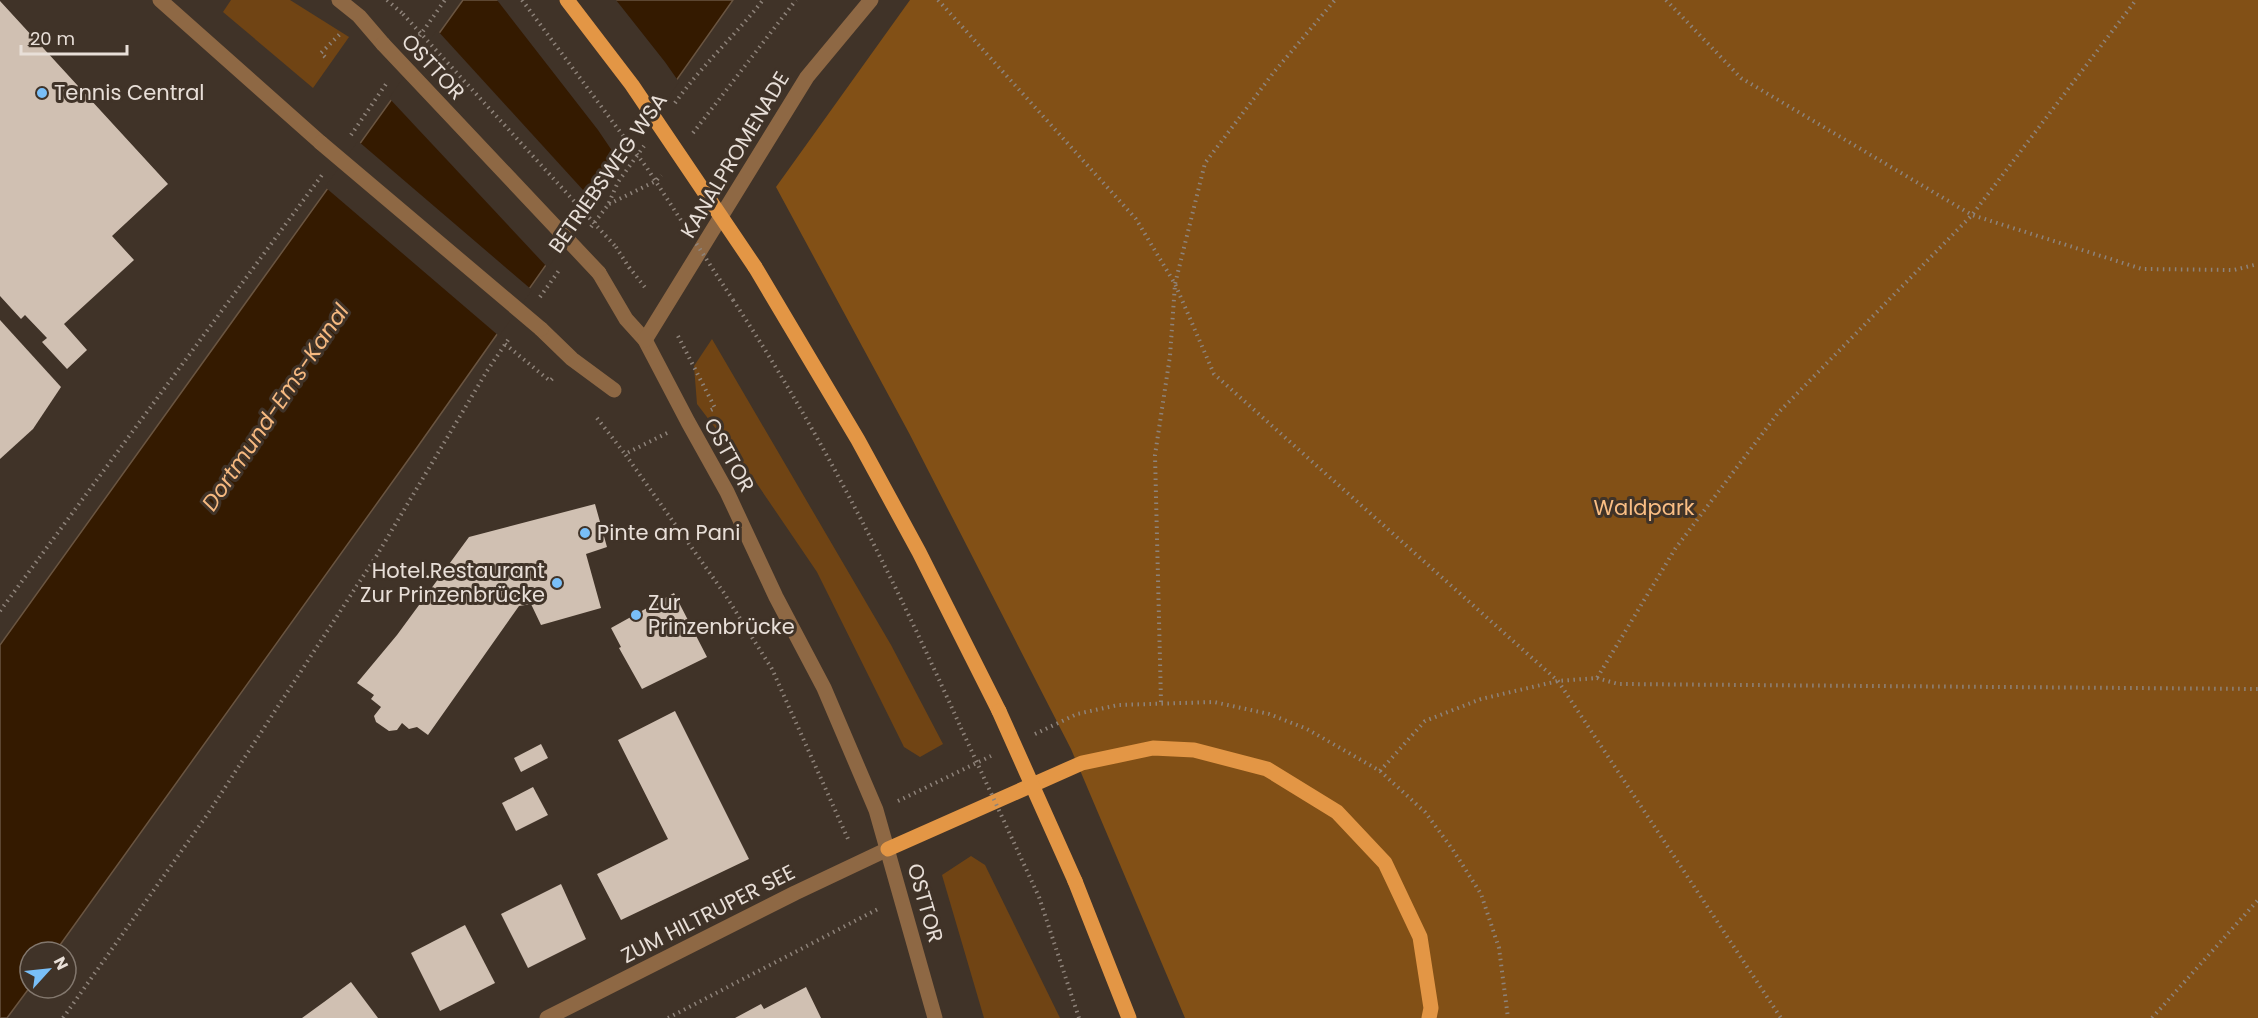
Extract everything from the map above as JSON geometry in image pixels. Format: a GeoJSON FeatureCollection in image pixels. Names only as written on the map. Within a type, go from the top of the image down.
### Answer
{"type":"FeatureCollection","features":[{"type":"Feature","properties":{"kind":"main road"},"geometry":{"type":"LineString","coordinates":[[567,0],[632,85],[755,267],[858,440],[919,552],[999,711],[1075,881],[1129,1018]]}},
{"type":"Feature","properties":{"kind":"main road"},"geometry":{"type":"LineString","coordinates":[[888,849],[1082,762],[1154,748],[1194,750],[1267,768],[1338,812],[1385,863],[1420,936],[1431,1008],[1429,1018]]}},
{"type":"Feature","properties":{"kind":"street"},"geometry":{"type":"LineString","coordinates":[[160,0],[321,143],[541,329],[572,359],[614,390]]}},
{"type":"Feature","properties":{"kind":"street","name":"OSTTOR"},"geometry":{"type":"LineString","coordinates":[[339,0],[359,16],[382,44],[598,273],[626,319],[645,340],[727,492],[776,597],[824,688],[876,810],[935,1018]]}},
{"type":"Feature","properties":{"kind":"street","name":"KANALPROMENADE"},"geometry":{"type":"LineString","coordinates":[[645,340],[807,77],[871,0]]}},
{"type":"Feature","properties":{"kind":"street","name":"ZUM HILTRUPER SEE"},"geometry":{"type":"LineString","coordinates":[[547,1018],[795,893],[888,849]]}},
{"type":"Feature","properties":{"kind":"path"},"geometry":{"type":"LineString","coordinates":[[387,0],[403,14],[616,247]]}},
{"type":"Feature","properties":{"kind":"path"},"geometry":{"type":"LineString","coordinates":[[522,0],[647,168],[755,333],[844,488],[920,636],[1039,897],[1079,1018]]}},
{"type":"Feature","properties":{"kind":"path","name":"BETRIEBSWEG WSA"},"geometry":{"type":"LineString","coordinates":[[670,110],[690,83],[743,26],[763,0]]}},
{"type":"Feature","properties":{"kind":"path"},"geometry":{"type":"LineString","coordinates":[[693,134],[796,0]]}},
{"type":"Feature","properties":{"kind":"path"},"geometry":{"type":"LineString","coordinates":[[938,0],[1136,219],[1175,284],[1214,374],[1558,681],[1781,1018]]}},
{"type":"Feature","properties":{"kind":"path"},"geometry":{"type":"LineString","coordinates":[[1161,702],[1155,455],[1170,356],[1175,284],[1205,163],[1274,72],[1335,0]]}},
{"type":"Feature","properties":{"kind":"path"},"geometry":{"type":"LineString","coordinates":[[1666,0],[1741,78],[1972,215],[2142,268],[2234,270],[2258,264]]}},
{"type":"Feature","properties":{"kind":"path"},"geometry":{"type":"LineString","coordinates":[[1597,678],[1675,549],[1778,413],[1972,215],[2136,0]]}},
{"type":"Feature","properties":{"kind":"path"},"geometry":{"type":"LineString","coordinates":[[325,57],[321,53],[359,16]]}},
{"type":"Feature","properties":{"kind":"path"},"geometry":{"type":"LineString","coordinates":[[350,136],[357,127]]}},
{"type":"Feature","properties":{"kind":"path","name":"BETRIEBSWEG WSA"},"geometry":{"type":"LineString","coordinates":[[587,232],[608,205],[618,182],[651,137]]}},
{"type":"Feature","properties":{"kind":"path"},"geometry":{"type":"LineString","coordinates":[[608,205],[656,181],[663,172]]}},
{"type":"Feature","properties":{"kind":"path"},"geometry":{"type":"LineString","coordinates":[[0,611],[322,174]]}},
{"type":"Feature","properties":{"kind":"path","name":"BETRIEBSWEG WSA"},"geometry":{"type":"LineString","coordinates":[[539,297],[567,260]]}},
{"type":"Feature","properties":{"kind":"path"},"geometry":{"type":"LineString","coordinates":[[63,1018],[207,815],[411,502],[487,371],[512,334]]}},
{"type":"Feature","properties":{"kind":"path"},"geometry":{"type":"LineString","coordinates":[[505,344],[550,381]]}},
{"type":"Feature","properties":{"kind":"path"},"geometry":{"type":"LineString","coordinates":[[597,418],[625,454]]}},
{"type":"Feature","properties":{"kind":"path"},"geometry":{"type":"LineString","coordinates":[[1380,771],[1425,721],[1481,699],[1558,681],[1597,678],[1618,684],[2258,690]]}},
{"type":"Feature","properties":{"kind":"path"},"geometry":{"type":"LineString","coordinates":[[668,1018],[902,896]]}},
{"type":"Feature","properties":{"kind":"path"},"geometry":{"type":"LineString","coordinates":[[2152,1018],[2258,900]]}},
{"type":"Feature","properties":{"kind":"shaded area"},"geometry":{"type":"Polygon","coordinates":[[[231,0],[290,0],[349,37],[313,88],[223,12],[231,0]]]}},
{"type":"Feature","properties":{"kind":"shaded area"},"geometry":{"type":"Polygon","coordinates":[[[712,339],[891,645],[943,744],[920,757],[904,747],[817,572],[751,475],[697,404],[694,366],[712,339]]]}},
{"type":"Feature","properties":{"kind":"shaded area"},"geometry":{"type":"Polygon","coordinates":[[[971,856],[985,865],[1060,1018],[984,1018],[942,875],[971,856]]]}},
{"type":"Feature","properties":{"kind":"green space","name":"Waldpark"},"geometry":{"type":"Polygon","coordinates":[[[910,0],[2258,0],[2258,1018],[1185,1018],[1071,749],[909,433],[776,187],[910,0]]]}},
{"type":"Feature","properties":{"kind":"water","name":"Dortmund-Ems-Kanal"},"geometry":{"type":"Polygon","coordinates":[[[463,0],[733,0],[416,449],[64,940],[18,940],[18,1000],[20,1000],[7,1018],[0,1018],[0,645],[463,0]]]}},
{"type":"Feature","properties":{"kind":"pier"},"geometry":{"type":"Polygon","coordinates":[[[497,0],[616,0],[665,62],[679,82],[621,164],[598,130],[497,0]]]}},
{"type":"Feature","properties":{"kind":"pier"},"geometry":{"type":"Polygon","coordinates":[[[437,30],[594,202],[548,268],[389,98],[437,30]]]}},
{"type":"Feature","properties":{"kind":"pier"},"geometry":{"type":"Polygon","coordinates":[[[358,141],[532,290],[499,336],[325,187],[358,141]]]}},
{"type":"Feature","properties":{"kind":"building","name":"Tennis Central"},"geometry":{"type":"Polygon","coordinates":[[[0,1],[168,184],[112,236],[134,260],[64,324],[87,350],[67,369],[42,342],[47,338],[25,315],[21,319],[0,296],[0,1]]]}},
{"type":"Feature","properties":{"kind":"building"},"geometry":{"type":"Polygon","coordinates":[[[0,320],[61,387],[33,429],[0,459],[0,320]]]}},
{"type":"Feature","properties":{"kind":"building"},"geometry":{"type":"Polygon","coordinates":[[[595,504],[607,547],[586,554],[601,608],[541,625],[531,604],[519,606],[428,735],[417,727],[409,729],[402,723],[397,730],[389,731],[376,722],[374,716],[381,707],[371,699],[374,695],[357,683],[397,635],[469,537],[595,504]]]}},
{"type":"Feature","properties":{"kind":"building"},"geometry":{"type":"Polygon","coordinates":[[[674,593],[707,657],[642,689],[619,648],[621,647],[611,628],[674,593]]]}},
{"type":"Feature","properties":{"kind":"building"},"geometry":{"type":"Polygon","coordinates":[[[675,711],[749,859],[621,920],[597,874],[668,839],[618,740],[675,711]]]}},
{"type":"Feature","properties":{"kind":"building"},"geometry":{"type":"Polygon","coordinates":[[[541,744],[548,758],[521,772],[514,758],[541,744]]]}},
{"type":"Feature","properties":{"kind":"building"},"geometry":{"type":"Polygon","coordinates":[[[533,787],[548,815],[516,831],[502,803],[533,787]]]}},
{"type":"Feature","properties":{"kind":"building"},"geometry":{"type":"Polygon","coordinates":[[[561,884],[586,939],[528,968],[501,914],[561,884]]]}},
{"type":"Feature","properties":{"kind":"building"},"geometry":{"type":"Polygon","coordinates":[[[465,925],[495,983],[440,1011],[411,953],[465,925]]]}},
{"type":"Feature","properties":{"kind":"building"},"geometry":{"type":"Polygon","coordinates":[[[351,982],[378,1018],[302,1018],[324,1002],[351,982]]]}},
{"type":"Feature","properties":{"kind":"building"},"geometry":{"type":"Polygon","coordinates":[[[806,987],[821,1018],[735,1018],[761,1004],[764,1009],[806,987]]]}},
{"type":"Feature","properties":{"kind":"place","name":"Tennis Central"},"geometry":{"type":"Point","coordinates":[42,93]}},
{"type":"Feature","properties":{"kind":"place","name":"Pinte am Pani"},"geometry":{"type":"Point","coordinates":[585,533]}},
{"type":"Feature","properties":{"kind":"place","name":"Hotel.Restaurant Zur Prinzenbrücke"},"geometry":{"type":"Point","coordinates":[557,583]}},
{"type":"Feature","properties":{"kind":"place","name":"Zur Prinzenbrücke"},"geometry":{"type":"Point","coordinates":[636,615]}}]}
